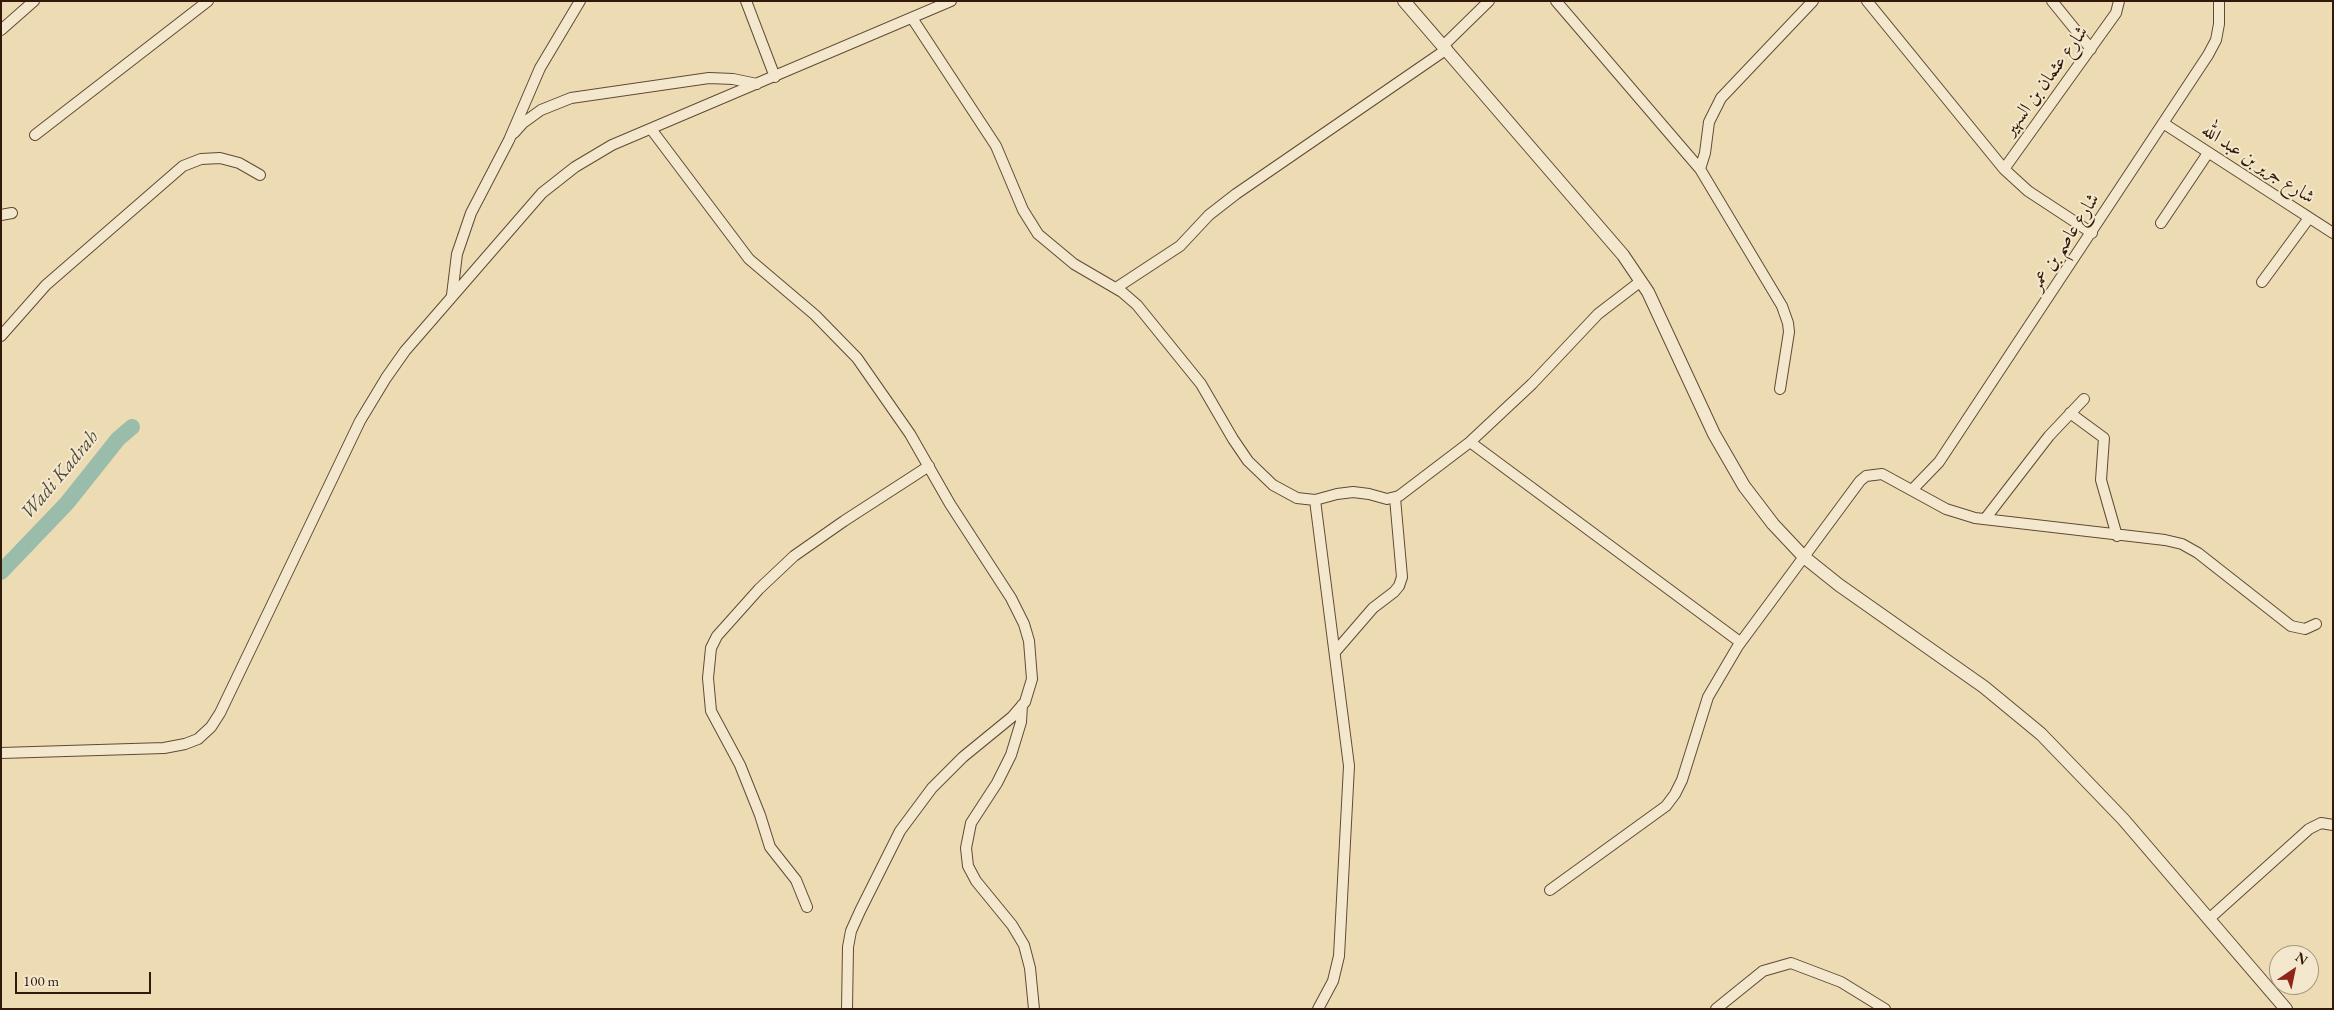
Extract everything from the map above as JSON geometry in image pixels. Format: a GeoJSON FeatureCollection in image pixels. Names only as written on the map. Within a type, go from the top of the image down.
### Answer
{"type":"FeatureCollection","features":[{"type":"Feature","properties":{"kind":"street"},"geometry":{"type":"LineString","coordinates":[[1,30],[34,1]]}},
{"type":"Feature","properties":{"kind":"street"},"geometry":{"type":"LineString","coordinates":[[35,135],[208,1]]}},
{"type":"Feature","properties":{"kind":"street"},"geometry":{"type":"LineString","coordinates":[[452,295],[463,233],[509,140],[540,68],[580,1]]}},
{"type":"Feature","properties":{"kind":"street"},"geometry":{"type":"LineString","coordinates":[[746,1],[775,77]]}},
{"type":"Feature","properties":{"kind":"street"},"geometry":{"type":"LineString","coordinates":[[1,753],[164,748],[192,742],[207,732],[223,707],[368,406],[405,351],[542,193],[576,167],[612,146],[951,1]]}},
{"type":"Feature","properties":{"kind":"street"},"geometry":{"type":"LineString","coordinates":[[1404,1],[1624,255],[1648,292],[1687,372],[1714,434],[1744,486],[1773,524],[1804,557],[1839,585],[1984,687],[2041,734],[2123,819],[2210,918],[2286,1009]]}},
{"type":"Feature","properties":{"kind":"street"},"geometry":{"type":"LineString","coordinates":[[1116,288],[1180,246],[1209,215],[1236,194],[1445,47],[1489,1]]}},
{"type":"Feature","properties":{"kind":"street"},"geometry":{"type":"LineString","coordinates":[[1556,1],[1700,169],[1786,313],[1789,332],[1780,389]]}},
{"type":"Feature","properties":{"kind":"street"},"geometry":{"type":"LineString","coordinates":[[1700,169],[1709,122],[1718,102],[1728,89],[1813,1]]}},
{"type":"Feature","properties":{"kind":"street"},"geometry":{"type":"LineString","coordinates":[[1867,1],[2004,169],[2028,190],[2092,232]]}},
{"type":"Feature","properties":{"kind":"street"},"geometry":{"type":"LineString","coordinates":[[2052,1],[2091,49]]}},
{"type":"Feature","properties":{"kind":"street","name":"شارع عثمان بن السهير"},"geometry":{"type":"LineString","coordinates":[[2004,169],[2116,13],[2119,1]]}},
{"type":"Feature","properties":{"kind":"street","name":"شارع عاصم بن عمر"},"geometry":{"type":"LineString","coordinates":[[1912,490],[1939,462],[2164,123],[2216,40],[2219,24],[2219,1]]}},
{"type":"Feature","properties":{"kind":"street"},"geometry":{"type":"LineString","coordinates":[[912,18],[996,146],[1023,210],[1038,234],[1074,264],[1116,288],[1137,305],[1192,371],[1208,394],[1233,439],[1259,473],[1287,495],[1305,500],[1315,500],[1352,492],[1395,498],[1470,442],[1532,384],[1598,314],[1641,282]]}},
{"type":"Feature","properties":{"kind":"street"},"geometry":{"type":"LineString","coordinates":[[509,140],[531,116],[551,104],[571,98],[709,78],[733,79],[758,84]]}},
{"type":"Feature","properties":{"kind":"street","name":"شارع جرير بن عبد الله"},"geometry":{"type":"LineString","coordinates":[[2164,123],[2333,233]]}},
{"type":"Feature","properties":{"kind":"street"},"geometry":{"type":"LineString","coordinates":[[651,129],[749,259],[810,310],[850,349],[897,414],[950,504],[1014,603],[1024,624],[1029,641],[1032,668],[1030,690],[1022,705],[1012,717],[963,757],[939,780],[900,831],[860,911],[850,936],[847,1009]]}},
{"type":"Feature","properties":{"kind":"street"},"geometry":{"type":"LineString","coordinates":[[2161,223],[2208,152]]}},
{"type":"Feature","properties":{"kind":"street"},"geometry":{"type":"LineString","coordinates":[[1,336],[46,285],[183,166],[201,159],[220,158],[239,163],[260,176]]}},
{"type":"Feature","properties":{"kind":"street"},"geometry":{"type":"LineString","coordinates":[[2262,282],[2309,218]]}},
{"type":"Feature","properties":{"kind":"street"},"geometry":{"type":"LineString","coordinates":[[1986,519],[2049,436],[2084,398]]}},
{"type":"Feature","properties":{"kind":"street"},"geometry":{"type":"LineString","coordinates":[[2070,413],[2104,438],[2101,480],[2116,536]]}},
{"type":"Feature","properties":{"kind":"street"},"geometry":{"type":"LineString","coordinates":[[1470,442],[1740,642]]}},
{"type":"Feature","properties":{"kind":"street"},"geometry":{"type":"LineString","coordinates":[[807,906],[796,880],[770,847],[760,814],[740,765],[712,711],[708,678],[711,648],[717,636],[759,589],[794,556],[929,466]]}},
{"type":"Feature","properties":{"kind":"street"},"geometry":{"type":"LineString","coordinates":[[1550,890],[1666,806],[1682,780],[1708,697],[1740,642],[1866,476],[1882,474],[1955,513],[1986,519],[2116,536],[2165,540],[2182,544],[2198,552],[2291,626],[2305,629],[2316,624]]}},
{"type":"Feature","properties":{"kind":"street"},"geometry":{"type":"LineString","coordinates":[[1335,652],[1373,608],[1391,595],[1399,586],[1402,577],[1395,498]]}},
{"type":"Feature","properties":{"kind":"street"},"geometry":{"type":"LineString","coordinates":[[1315,500],[1348,751],[1339,956],[1333,981],[1318,1009]]}},
{"type":"Feature","properties":{"kind":"street"},"geometry":{"type":"LineString","coordinates":[[1022,705],[1021,722],[1011,755],[997,783],[971,823],[966,848],[968,866],[976,881],[1012,925],[1024,945],[1030,968],[1034,1009]]}},
{"type":"Feature","properties":{"kind":"street"},"geometry":{"type":"LineString","coordinates":[[2210,918],[2308,829],[2321,823],[2333,825]]}},
{"type":"Feature","properties":{"kind":"street"},"geometry":{"type":"LineString","coordinates":[[1716,1009],[1763,971],[1791,963],[1841,982],[1885,1009]]}},
{"type":"Feature","properties":{"kind":"waterway","name":"Wadi Kadrah"},"geometry":{"type":"LineString","coordinates":[[1,572],[67,503],[118,439],[132,427]]}}]}
